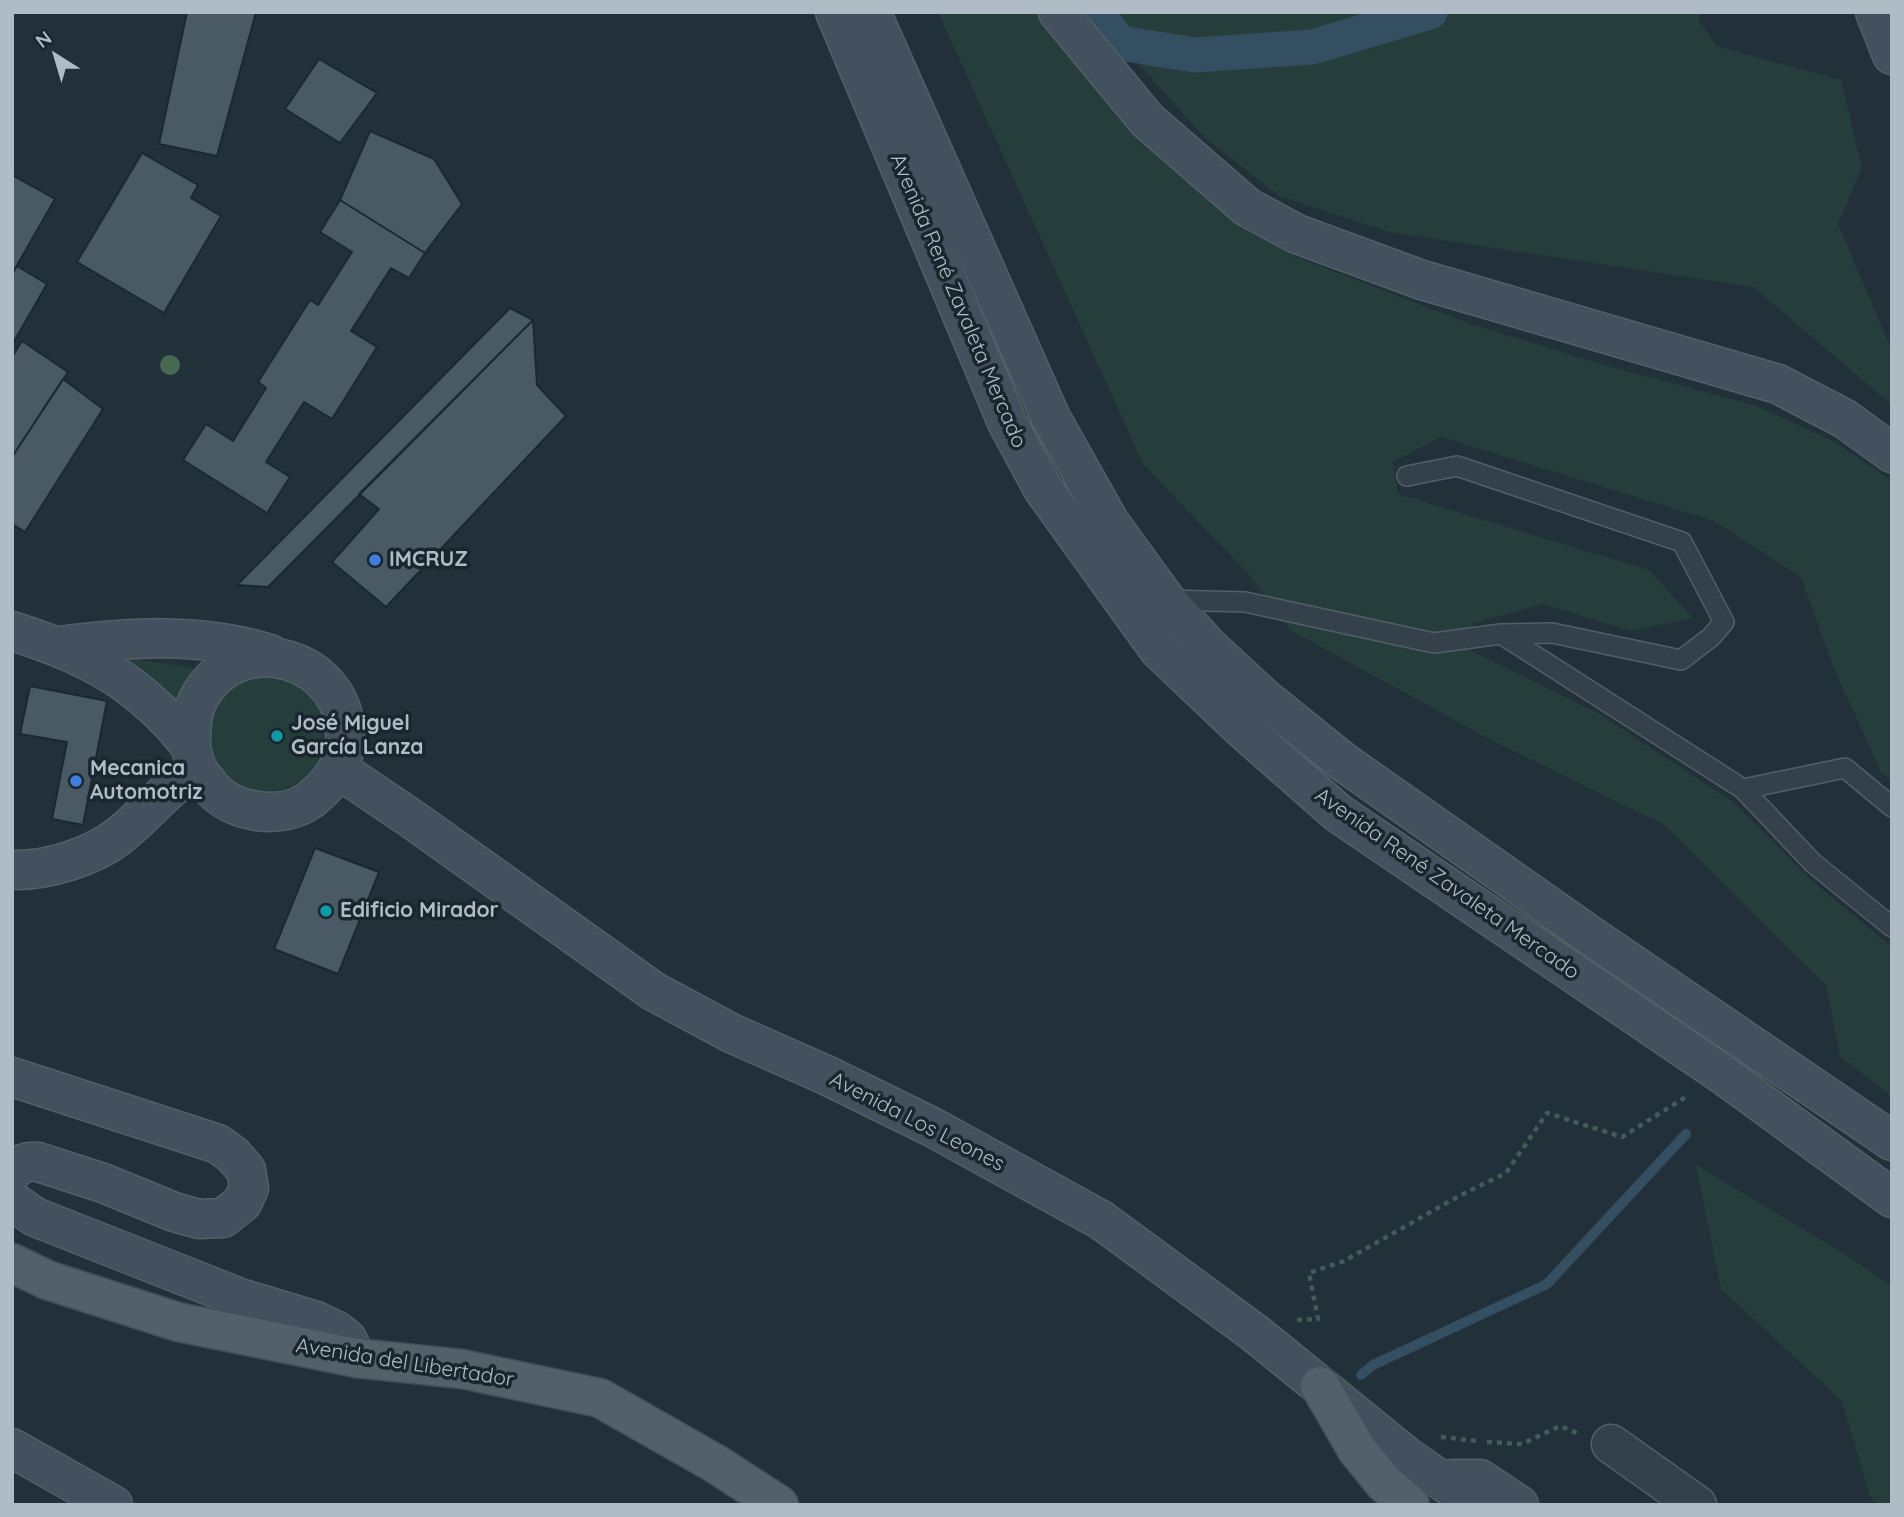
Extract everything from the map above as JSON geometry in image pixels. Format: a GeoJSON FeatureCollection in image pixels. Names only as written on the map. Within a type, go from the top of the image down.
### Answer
{"type":"FeatureCollection","features":[{"type":"Feature","properties":{"kind":"main road","name":"Avenida René Zavaleta Mercado"},"geometry":{"type":"LineString","coordinates":[[835,12],[1007,422],[1044,489],[1159,650],[1238,725],[1338,813],[1722,1074],[1892,1198]]}},
{"type":"Feature","properties":{"kind":"main road","name":"Avenida René Zavaleta Mercado"},"geometry":{"type":"LineString","coordinates":[[871,12],[1051,418],[1110,523],[1167,600],[1209,646],[1264,698],[1342,761],[1579,928],[1892,1141]]}},
{"type":"Feature","properties":{"kind":"main road"},"geometry":{"type":"LineString","coordinates":[[1058,12],[1147,120],[1248,207],[1297,234],[1422,280],[1778,384],[1845,419],[1892,453]]}},
{"type":"Feature","properties":{"kind":"main road"},"geometry":{"type":"LineString","coordinates":[[1875,12],[1892,55]]}},
{"type":"Feature","properties":{"kind":"main road"},"geometry":{"type":"LineString","coordinates":[[12,631],[59,646],[101,667],[127,684],[170,721],[211,788],[231,804],[256,811],[281,811],[304,804],[324,789],[338,769],[345,746],[345,722],[337,698],[323,678],[302,664],[248,647],[206,640],[113,639],[59,646]]}},
{"type":"Feature","properties":{"kind":"main road"},"geometry":{"type":"LineString","coordinates":[[12,870],[26,870],[67,860],[118,837],[172,787],[194,757],[191,722],[198,699],[213,680],[232,666],[255,658],[279,657]]}},
{"type":"Feature","properties":{"kind":"main road","name":"Avenida Los Leones"},"geometry":{"type":"LineString","coordinates":[[338,769],[653,991],[731,1033],[826,1075],[932,1127],[1101,1220],[1256,1334],[1406,1455],[1477,1505]]}},
{"type":"Feature","properties":{"kind":"main road"},"geometry":{"type":"LineString","coordinates":[[12,1077],[218,1144],[233,1155],[246,1170],[249,1188],[242,1203],[223,1218],[199,1219],[38,1161],[27,1161],[12,1172]]}},
{"type":"Feature","properties":{"kind":"main road"},"geometry":{"type":"LineString","coordinates":[[12,1201],[19,1208],[48,1222],[243,1299],[316,1321],[347,1339],[356,1358]]}},
{"type":"Feature","properties":{"kind":"main road","name":"Avenida del Libertador"},"geometry":{"type":"LineString","coordinates":[[12,1263],[47,1280],[178,1322],[356,1358],[463,1369],[600,1398],[716,1464],[779,1505]]}},
{"type":"Feature","properties":{"kind":"main road"},"geometry":{"type":"LineString","coordinates":[[1320,1387],[1357,1450],[1384,1483],[1410,1505]]}},
{"type":"Feature","properties":{"kind":"main road"},"geometry":{"type":"LineString","coordinates":[[12,1448],[113,1505]]}},
{"type":"Feature","properties":{"kind":"main road"},"geometry":{"type":"LineString","coordinates":[[1440,1479],[1480,1479],[1519,1505]]}},
{"type":"Feature","properties":{"kind":"street"},"geometry":{"type":"LineString","coordinates":[[1611,1444],[1698,1505]]}},
{"type":"Feature","properties":{"kind":"lane"},"geometry":{"type":"LineString","coordinates":[[1167,600],[1245,602],[1434,643],[1501,634],[1552,633],[1681,660],[1712,637],[1724,622],[1682,542],[1457,466],[1407,476]]}},
{"type":"Feature","properties":{"kind":"lane"},"geometry":{"type":"LineString","coordinates":[[1501,634],[1743,789],[1813,863],[1892,927]]}},
{"type":"Feature","properties":{"kind":"lane"},"geometry":{"type":"LineString","coordinates":[[1743,789],[1845,768],[1892,807]]}},
{"type":"Feature","properties":{"kind":"path"},"geometry":{"type":"LineString","coordinates":[[1293,1320],[1318,1319],[1309,1273],[1344,1261],[1459,1196],[1506,1173],[1548,1113],[1622,1137],[1722,1074]]}},
{"type":"Feature","properties":{"kind":"path"},"geometry":{"type":"LineString","coordinates":[[1447,1437],[1509,1444],[1522,1444],[1539,1438]]}},
{"type":"Feature","properties":{"kind":"green space"},"geometry":{"type":"Polygon","coordinates":[[[938,12],[1036,12],[1127,124],[1215,204],[1294,256],[1471,324],[1604,365],[1754,405],[1833,441],[1892,481],[1892,781],[1881,772],[1833,666],[1801,577],[1714,521],[1441,437],[1393,462],[1398,494],[1649,570],[1693,618],[1631,631],[1543,604],[1473,623],[1471,651],[1598,713],[1733,802],[1811,880],[1892,947],[1892,1097],[1840,1056],[1826,985],[1663,824],[1493,741],[1290,630],[1250,576],[1143,464],[938,12]]]}},
{"type":"Feature","properties":{"kind":"green space"},"geometry":{"type":"Polygon","coordinates":[[[1096,12],[1701,12],[1698,19],[1716,46],[1841,80],[1862,167],[1838,224],[1892,351],[1892,405],[1753,287],[1389,232],[1279,196],[1204,137],[1120,43],[1096,12]]]}},
{"type":"Feature","properties":{"kind":"green space"},"geometry":{"type":"Polygon","coordinates":[[[123,657],[200,669],[175,710],[147,675],[123,657]]]}},
{"type":"Feature","properties":{"kind":"green space"},"geometry":{"type":"Polygon","coordinates":[[[266,674],[289,678],[308,691],[321,710],[325,733],[321,756],[308,775],[289,788],[266,792],[243,788],[224,775],[211,756],[207,733],[211,710],[224,691],[243,678],[266,674]]]}},
{"type":"Feature","properties":{"kind":"green space"},"geometry":{"type":"Polygon","coordinates":[[[1696,1165],[1843,1253],[1892,1286],[1892,1505],[1879,1505],[1870,1497],[1842,1401],[1721,1289],[1696,1165]]]}},
{"type":"Feature","properties":{"kind":"building"},"geometry":{"type":"Polygon","coordinates":[[[187,12],[256,12],[217,156],[159,144],[187,12]]]}},
{"type":"Feature","properties":{"kind":"building"},"geometry":{"type":"Polygon","coordinates":[[[319,59],[377,93],[340,143],[285,109],[319,59]]]}},
{"type":"Feature","properties":{"kind":"building"},"geometry":{"type":"Polygon","coordinates":[[[370,131],[434,159],[462,204],[425,253],[340,200],[370,131]]]}},
{"type":"Feature","properties":{"kind":"building"},"geometry":{"type":"Polygon","coordinates":[[[142,153],[198,185],[191,198],[221,216],[164,313],[77,262],[142,153]]]}},
{"type":"Feature","properties":{"kind":"building"},"geometry":{"type":"Polygon","coordinates":[[[12,175],[55,199],[12,274],[12,175]]]}},
{"type":"Feature","properties":{"kind":"building"},"geometry":{"type":"Polygon","coordinates":[[[340,200],[425,253],[409,278],[391,268],[351,331],[377,347],[332,419],[304,402],[266,462],[290,477],[267,513],[183,460],[206,424],[233,441],[266,388],[258,382],[310,300],[318,305],[352,252],[320,232],[340,200]]]}},
{"type":"Feature","properties":{"kind":"building"},"geometry":{"type":"Polygon","coordinates":[[[17,266],[47,284],[12,345],[12,274],[17,266]]]}},
{"type":"Feature","properties":{"kind":"building"},"geometry":{"type":"Polygon","coordinates":[[[510,308],[533,320],[268,587],[237,585],[510,308]]]}},
{"type":"Feature","properties":{"kind":"building"},"geometry":{"type":"Polygon","coordinates":[[[533,320],[537,385],[566,416],[386,607],[332,562],[379,509],[359,494],[533,320]]]}},
{"type":"Feature","properties":{"kind":"building"},"geometry":{"type":"Polygon","coordinates":[[[22,341],[68,372],[12,457],[12,357],[22,341]]]}},
{"type":"Feature","properties":{"kind":"building"},"geometry":{"type":"Polygon","coordinates":[[[63,379],[103,409],[25,532],[12,524],[12,457],[63,379]]]}},
{"type":"Feature","properties":{"kind":"building","name":"Mecanica Automotriz"},"geometry":{"type":"Polygon","coordinates":[[[30,686],[107,701],[83,825],[52,819],[67,742],[20,734],[30,686]]]}},
{"type":"Feature","properties":{"kind":"building","name":"Edificio Mirador"},"geometry":{"type":"Polygon","coordinates":[[[315,848],[379,872],[338,974],[274,949],[315,848]]]}},
{"type":"Feature","properties":{"kind":"waterway"},"geometry":{"type":"LineString","coordinates":[[1096,12],[1120,43],[1195,55],[1312,47],[1430,12]]}},
{"type":"Feature","properties":{"kind":"waterway"},"geometry":{"type":"LineString","coordinates":[[1361,1375],[1373,1365],[1547,1284],[1686,1134]]}},
{"type":"Feature","properties":{"kind":"place","name":"IMCRUZ"},"geometry":{"type":"Point","coordinates":[375,560]}},
{"type":"Feature","properties":{"kind":"place","name":"José Miguel García Lanza"},"geometry":{"type":"Point","coordinates":[277,736]}},
{"type":"Feature","properties":{"kind":"place","name":"Mecanica Automotriz"},"geometry":{"type":"Point","coordinates":[76,781]}},
{"type":"Feature","properties":{"kind":"place","name":"Edificio Mirador"},"geometry":{"type":"Point","coordinates":[326,911]}}]}
